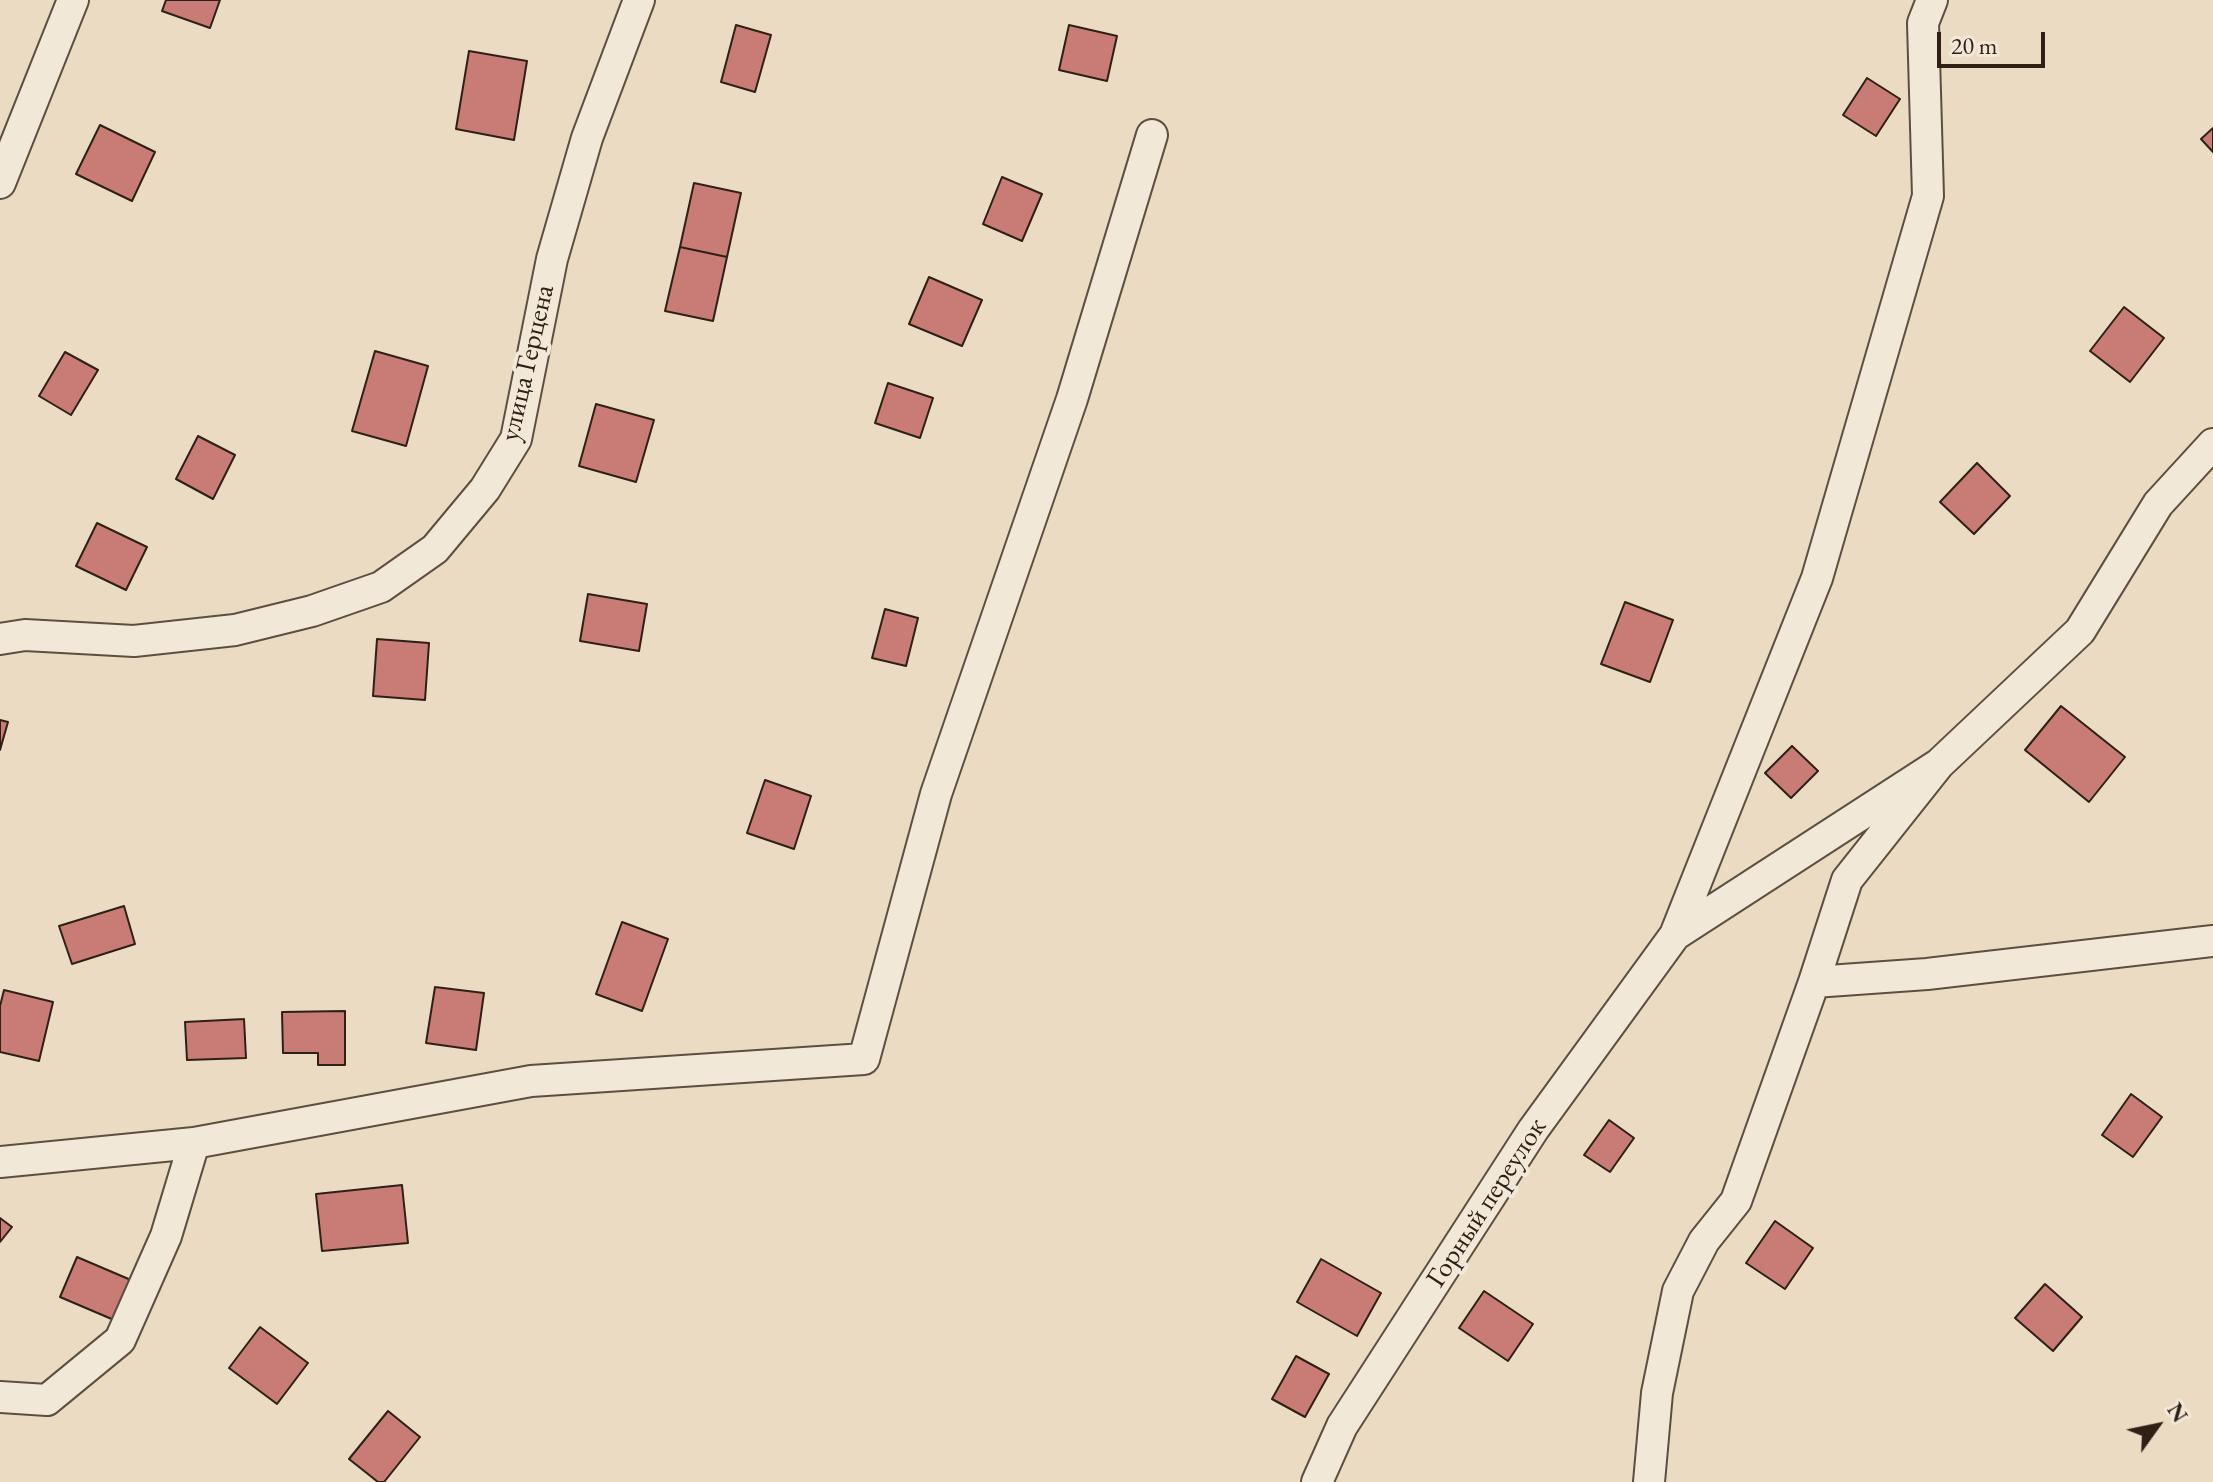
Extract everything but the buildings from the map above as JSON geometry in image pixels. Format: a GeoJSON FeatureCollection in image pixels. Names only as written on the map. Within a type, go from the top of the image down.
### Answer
{"type":"FeatureCollection","features":[{"type":"Feature","properties":{"kind":"street"},"geometry":{"type":"LineString","coordinates":[[0,183],[73,0]]}},
{"type":"Feature","properties":{"kind":"street","name":"улица Герцена"},"geometry":{"type":"LineString","coordinates":[[0,639],[25,635],[134,641],[235,630],[312,611],[381,587],[435,549],[485,489],[516,439],[552,259],[587,138],[639,0]]}},
{"type":"Feature","properties":{"kind":"street"},"geometry":{"type":"LineString","coordinates":[[1675,935],[1817,578],[1928,196],[1923,23],[1932,0]]}},
{"type":"Feature","properties":{"kind":"street"},"geometry":{"type":"LineString","coordinates":[[0,1162],[194,1143],[531,1081],[864,1059],[936,794],[1072,399],[1152,135]]}},
{"type":"Feature","properties":{"kind":"street"},"geometry":{"type":"LineString","coordinates":[[1649,1482],[1657,1393],[1678,1291],[1704,1241],[1736,1201],[1847,880],[1939,764],[2080,631],[2158,504],[2213,444]]}},
{"type":"Feature","properties":{"kind":"street"},"geometry":{"type":"LineString","coordinates":[[1675,935],[1939,764]]}},
{"type":"Feature","properties":{"kind":"street","name":"Горный переулок"},"geometry":{"type":"LineString","coordinates":[[1317,1482],[1342,1426],[1525,1143],[1675,935]]}},
{"type":"Feature","properties":{"kind":"street"},"geometry":{"type":"LineString","coordinates":[[1814,982],[1927,974],[2213,941]]}},
{"type":"Feature","properties":{"kind":"street"},"geometry":{"type":"LineString","coordinates":[[0,1397],[47,1400],[120,1340],[166,1236],[194,1143]]}}]}
